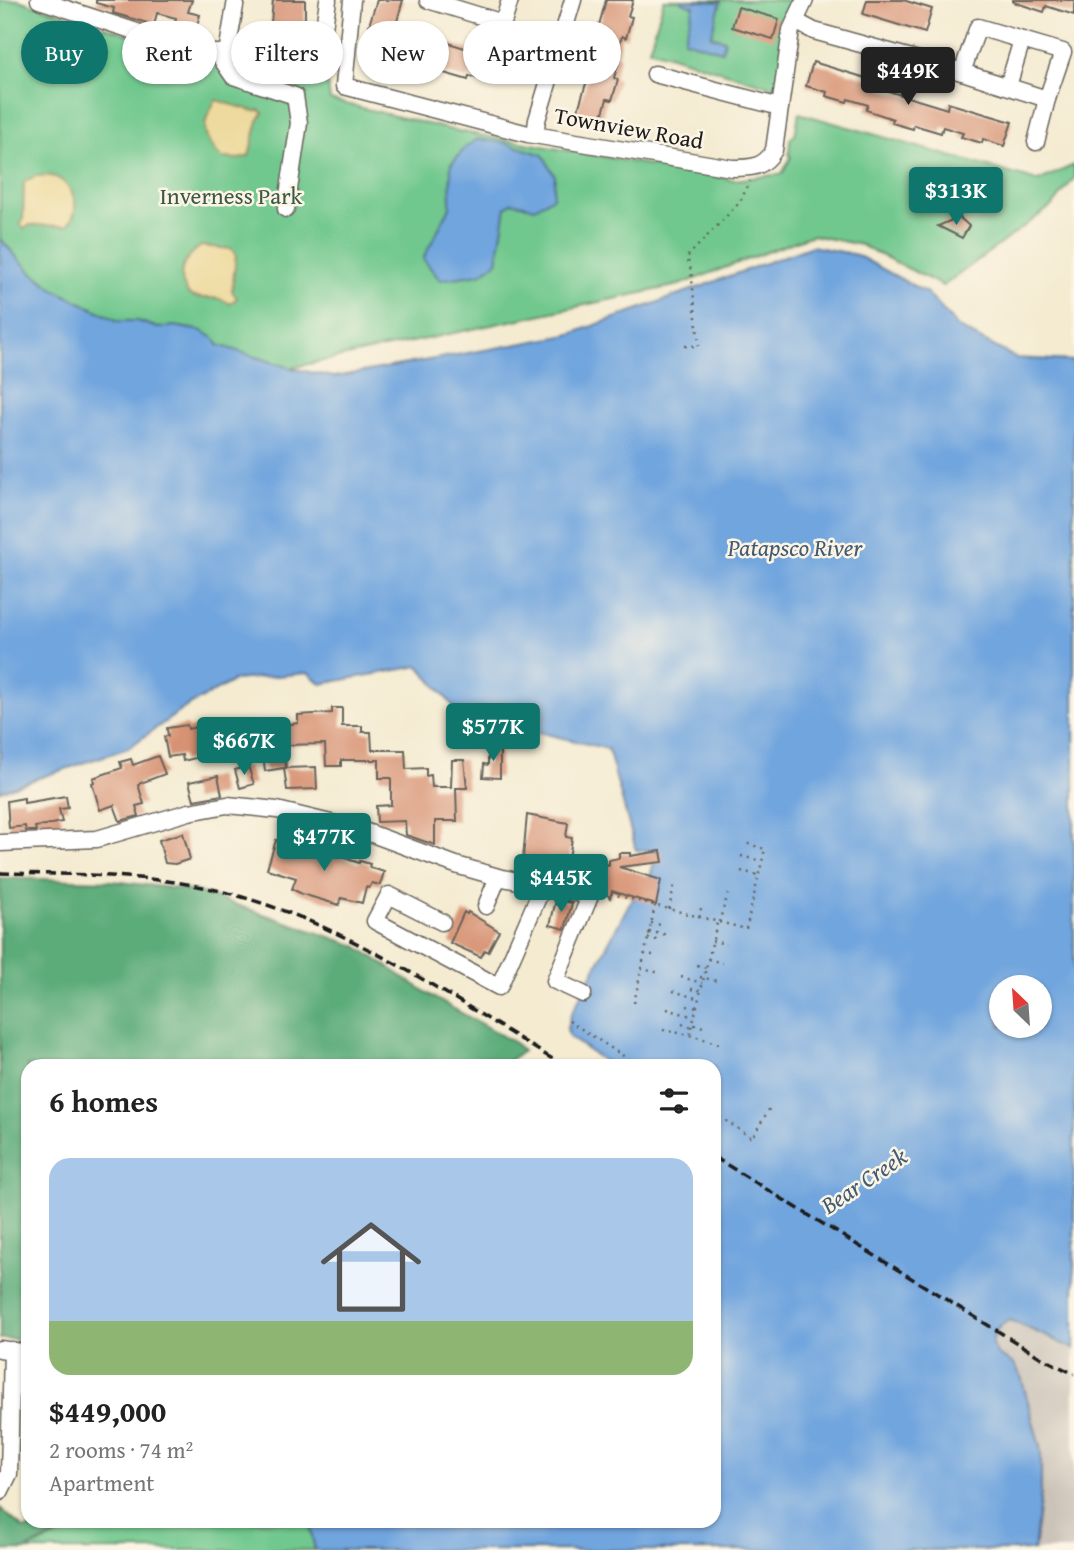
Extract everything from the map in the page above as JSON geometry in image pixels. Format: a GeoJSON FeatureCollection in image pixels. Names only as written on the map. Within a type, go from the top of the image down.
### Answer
{"type":"FeatureCollection","features":[{"type":"Feature","properties":{"kind":"street"},"geometry":{"type":"LineString","coordinates":[[39,0],[202,53],[312,63],[320,57],[328,0]]}},
{"type":"Feature","properties":{"kind":"street"},"geometry":{"type":"LineString","coordinates":[[236,0],[222,60],[233,76],[295,96],[299,122],[286,209]]}},
{"type":"Feature","properties":{"kind":"street","name":"Townview Road"},"geometry":{"type":"LineString","coordinates":[[352,0],[344,86],[535,135],[732,168],[756,167]]}},
{"type":"Feature","properties":{"kind":"street"},"geometry":{"type":"LineString","coordinates":[[428,0],[503,23],[509,0]]}},
{"type":"Feature","properties":{"kind":"street"},"geometry":{"type":"LineString","coordinates":[[535,135],[537,120],[573,0]]}},
{"type":"Feature","properties":{"kind":"street"},"geometry":{"type":"LineString","coordinates":[[756,167],[770,158],[774,150],[792,30],[805,0]]}},
{"type":"Feature","properties":{"kind":"street"},"geometry":{"type":"LineString","coordinates":[[797,22],[814,31],[962,72],[1047,99]]}},
{"type":"Feature","properties":{"kind":"street"},"geometry":{"type":"LineString","coordinates":[[962,72],[978,27],[1063,52],[1036,142]]}},
{"type":"Feature","properties":{"kind":"street"},"geometry":{"type":"LineString","coordinates":[[1007,86],[1022,40]]}},
{"type":"Feature","properties":{"kind":"street"},"geometry":{"type":"LineString","coordinates":[[655,74],[780,107]]}},
{"type":"Feature","properties":{"kind":"street"},"geometry":{"type":"LineString","coordinates":[[0,843],[97,839],[189,812],[227,805],[277,810],[364,831],[456,865],[542,888],[590,896],[555,981],[583,994]]}},
{"type":"Feature","properties":{"kind":"street"},"geometry":{"type":"LineString","coordinates":[[583,894],[589,862]]}},
{"type":"Feature","properties":{"kind":"street"},"geometry":{"type":"LineString","coordinates":[[486,906],[498,877]]}},
{"type":"Feature","properties":{"kind":"street"},"geometry":{"type":"LineString","coordinates":[[442,922],[388,895],[375,922],[499,987],[542,888]]}},
{"type":"Feature","properties":{"kind":"street"},"geometry":{"type":"LineString","coordinates":[[0,1492],[9,1474],[13,1351]]}},
{"type":"Feature","properties":{"kind":"path"},"geometry":{"type":"LineString","coordinates":[[685,346],[699,346],[691,270],[687,257],[740,202],[756,167]]}},
{"type":"Feature","properties":{"kind":"path"},"geometry":{"type":"LineString","coordinates":[[601,891],[746,929],[765,849],[745,844]]}},
{"type":"Feature","properties":{"kind":"path"},"geometry":{"type":"LineString","coordinates":[[741,856],[762,862]]}},
{"type":"Feature","properties":{"kind":"path"},"geometry":{"type":"LineString","coordinates":[[741,871],[759,875]]}},
{"type":"Feature","properties":{"kind":"path"},"geometry":{"type":"LineString","coordinates":[[669,909],[676,882]]}},
{"type":"Feature","properties":{"kind":"path"},"geometry":{"type":"LineString","coordinates":[[690,1035],[702,978],[727,894]]}},
{"type":"Feature","properties":{"kind":"path"},"geometry":{"type":"LineString","coordinates":[[679,912],[681,903]]}},
{"type":"Feature","properties":{"kind":"path"},"geometry":{"type":"LineString","coordinates":[[699,917],[702,904]]}},
{"type":"Feature","properties":{"kind":"path"},"geometry":{"type":"LineString","coordinates":[[634,1003],[655,906]]}},
{"type":"Feature","properties":{"kind":"path"},"geometry":{"type":"LineString","coordinates":[[651,923],[661,925]]}},
{"type":"Feature","properties":{"kind":"path"},"geometry":{"type":"LineString","coordinates":[[649,932],[669,935]]}},
{"type":"Feature","properties":{"kind":"path"},"geometry":{"type":"LineString","coordinates":[[706,935],[726,944]]}},
{"type":"Feature","properties":{"kind":"path"},"geometry":{"type":"LineString","coordinates":[[648,938],[657,940]]}},
{"type":"Feature","properties":{"kind":"path"},"geometry":{"type":"LineString","coordinates":[[701,950],[709,953]]}},
{"type":"Feature","properties":{"kind":"path"},"geometry":{"type":"LineString","coordinates":[[645,954],[654,955]]}},
{"type":"Feature","properties":{"kind":"path"},"geometry":{"type":"LineString","coordinates":[[708,959],[722,962]]}},
{"type":"Feature","properties":{"kind":"path"},"geometry":{"type":"LineString","coordinates":[[697,965],[706,968]]}},
{"type":"Feature","properties":{"kind":"path"},"geometry":{"type":"LineString","coordinates":[[641,969],[662,973]]}},
{"type":"Feature","properties":{"kind":"path"},"geometry":{"type":"LineString","coordinates":[[681,977],[703,983]]}},
{"type":"Feature","properties":{"kind":"path"},"geometry":{"type":"LineString","coordinates":[[702,978],[717,981]]}},
{"type":"Feature","properties":{"kind":"path"},"geometry":{"type":"LineString","coordinates":[[691,989],[701,990]]}},
{"type":"Feature","properties":{"kind":"path"},"geometry":{"type":"LineString","coordinates":[[673,991],[699,999]]}},
{"type":"Feature","properties":{"kind":"path"},"geometry":{"type":"LineString","coordinates":[[687,1006],[696,1008]]}},
{"type":"Feature","properties":{"kind":"path"},"geometry":{"type":"LineString","coordinates":[[667,1009],[695,1017]]}},
{"type":"Feature","properties":{"kind":"path"},"geometry":{"type":"LineString","coordinates":[[569,1021],[628,1059]]}},
{"type":"Feature","properties":{"kind":"path"},"geometry":{"type":"LineString","coordinates":[[682,1024],[705,1027]]}},
{"type":"Feature","properties":{"kind":"path"},"geometry":{"type":"LineString","coordinates":[[663,1030],[723,1045]]}},
{"type":"Feature","properties":{"kind":"path"},"geometry":{"type":"LineString","coordinates":[[721,1118],[752,1138],[771,1105]]}},
{"type":"Feature","properties":{"kind":"shaded area"},"geometry":{"type":"Polygon","coordinates":[[[1010,1319],[1074,1349],[1074,1550],[1034,1550],[1041,1493],[1041,1450],[1014,1364],[998,1355],[992,1344],[993,1335],[1001,1323],[1010,1319]]]}},
{"type":"Feature","properties":{"kind":"green space","name":"Inverness Park"},"geometry":{"type":"Polygon","coordinates":[[[0,0],[18,0],[86,21],[21,21],[21,84],[108,84],[108,28],[122,32],[122,84],[217,84],[217,57],[231,58],[231,84],[328,84],[330,100],[452,130],[734,180],[782,174],[791,157],[790,139],[795,135],[799,113],[1038,181],[1074,165],[1074,178],[1053,205],[943,286],[861,245],[812,235],[679,285],[290,368],[218,345],[202,331],[174,326],[158,328],[137,321],[119,321],[55,290],[30,271],[0,239],[0,0]]]}},
{"type":"Feature","properties":{"kind":"green space"},"geometry":{"type":"Polygon","coordinates":[[[664,0],[798,0],[775,88],[649,49],[664,0]]]}},
{"type":"Feature","properties":{"kind":"green space"},"geometry":{"type":"Polygon","coordinates":[[[0,878],[112,881],[196,891],[356,946],[433,997],[515,1043],[523,1051],[511,1059],[21,1059],[21,1342],[0,1339],[0,878]]]}},
{"type":"Feature","properties":{"kind":"green space"},"geometry":{"type":"Polygon","coordinates":[[[0,1508],[24,1529],[64,1528],[65,1531],[25,1550],[0,1550],[0,1508]]]}},
{"type":"Feature","properties":{"kind":"green space"},"geometry":{"type":"Polygon","coordinates":[[[310,1528],[315,1550],[27,1550],[71,1532],[105,1529],[310,1528]]]}},
{"type":"Feature","properties":{"kind":"sand"},"geometry":{"type":"Polygon","coordinates":[[[216,100],[263,113],[258,121],[249,156],[239,159],[222,158],[210,144],[205,124],[216,100]]]}},
{"type":"Feature","properties":{"kind":"sand"},"geometry":{"type":"Polygon","coordinates":[[[35,176],[60,179],[71,191],[74,213],[66,226],[30,225],[24,229],[20,223],[23,220],[24,182],[35,176]]]}},
{"type":"Feature","properties":{"kind":"sand"},"geometry":{"type":"Polygon","coordinates":[[[201,246],[232,249],[236,256],[232,291],[237,298],[230,304],[221,299],[192,296],[186,290],[182,281],[182,269],[191,254],[201,246]]]}},
{"type":"Feature","properties":{"kind":"water"},"geometry":{"type":"Polygon","coordinates":[[[681,0],[721,2],[711,36],[725,40],[722,51],[684,40],[694,6],[681,0]]]}},
{"type":"Feature","properties":{"kind":"water"},"geometry":{"type":"Polygon","coordinates":[[[478,139],[506,143],[543,155],[555,176],[553,197],[535,208],[512,202],[506,207],[497,262],[480,274],[440,280],[423,259],[450,207],[451,164],[467,146],[478,139]]]}},
{"type":"Feature","properties":{"kind":"water","name":"Patapsco River"},"geometry":{"type":"Polygon","coordinates":[[[0,239],[30,271],[55,290],[118,321],[137,321],[158,328],[174,326],[202,331],[215,339],[218,345],[291,368],[334,377],[568,335],[812,246],[857,255],[927,293],[959,328],[1016,358],[1074,361],[1074,1349],[1010,1320],[998,1329],[992,1344],[998,1355],[1014,1364],[1021,1376],[1041,1451],[1041,1493],[1034,1550],[315,1550],[310,1528],[721,1528],[721,1059],[601,1059],[569,1037],[567,1028],[571,1014],[629,904],[650,877],[657,851],[636,850],[608,749],[459,713],[419,666],[321,684],[308,673],[235,680],[186,707],[128,748],[0,791],[0,239]]]}},
{"type":"Feature","properties":{"kind":"building"},"geometry":{"type":"Polygon","coordinates":[[[96,0],[192,0],[188,12],[200,15],[198,21],[175,21],[176,18],[157,13],[155,21],[140,21],[113,13],[114,8],[96,3],[96,0]]]}},
{"type":"Feature","properties":{"kind":"building"},"geometry":{"type":"Polygon","coordinates":[[[273,0],[305,0],[305,21],[271,21],[273,0]]]}},
{"type":"Feature","properties":{"kind":"building"},"geometry":{"type":"Polygon","coordinates":[[[377,0],[403,0],[397,21],[370,21],[377,0]]]}},
{"type":"Feature","properties":{"kind":"building"},"geometry":{"type":"Polygon","coordinates":[[[606,0],[633,0],[626,38],[622,36],[621,39],[621,21],[600,21],[606,0]]]}},
{"type":"Feature","properties":{"kind":"building"},"geometry":{"type":"Polygon","coordinates":[[[867,0],[903,0],[932,9],[925,33],[863,14],[867,0]]]}},
{"type":"Feature","properties":{"kind":"building"},"geometry":{"type":"Polygon","coordinates":[[[1013,0],[1074,0],[1074,15],[1046,6],[1044,12],[1013,0]]]}},
{"type":"Feature","properties":{"kind":"building"},"geometry":{"type":"Polygon","coordinates":[[[738,7],[779,19],[773,39],[732,27],[738,7]]]}},
{"type":"Feature","properties":{"kind":"building"},"geometry":{"type":"Polygon","coordinates":[[[449,43],[463,47],[463,79],[449,74],[449,43]]]}},
{"type":"Feature","properties":{"kind":"building"},"geometry":{"type":"Polygon","coordinates":[[[813,62],[876,81],[875,87],[947,109],[948,103],[1012,122],[1004,146],[983,139],[982,143],[961,137],[963,133],[943,127],[941,133],[914,125],[913,129],[892,123],[893,119],[866,110],[868,105],[826,96],[827,92],[806,86],[813,62]]]}},
{"type":"Feature","properties":{"kind":"building"},"geometry":{"type":"Polygon","coordinates":[[[586,84],[617,84],[612,100],[607,99],[601,120],[577,113],[586,84]]]}},
{"type":"Feature","properties":{"kind":"building"},"geometry":{"type":"Polygon","coordinates":[[[959,217],[969,226],[962,238],[938,226],[959,217]]]}},
{"type":"Feature","properties":{"kind":"building"},"geometry":{"type":"Polygon","coordinates":[[[332,708],[342,708],[342,726],[362,726],[362,732],[371,732],[372,750],[405,750],[406,769],[426,768],[426,776],[431,775],[432,787],[451,787],[452,760],[464,760],[467,788],[456,788],[457,821],[435,821],[435,845],[406,835],[405,821],[377,822],[376,806],[391,805],[391,778],[379,778],[379,760],[341,760],[341,766],[326,766],[325,744],[283,745],[286,768],[316,767],[317,789],[287,790],[284,768],[265,771],[260,728],[298,723],[298,715],[332,713],[332,708]]]}},
{"type":"Feature","properties":{"kind":"building"},"geometry":{"type":"Polygon","coordinates":[[[187,725],[188,729],[205,725],[212,754],[183,761],[182,755],[168,757],[164,737],[168,736],[167,728],[187,725]]]}},
{"type":"Feature","properties":{"kind":"building"},"geometry":{"type":"Polygon","coordinates":[[[488,745],[500,745],[500,778],[483,777],[484,764],[488,765],[488,745]]]}},
{"type":"Feature","properties":{"kind":"building"},"geometry":{"type":"Polygon","coordinates":[[[158,756],[165,774],[138,784],[144,804],[136,806],[139,816],[120,821],[114,805],[100,810],[93,778],[122,768],[120,762],[131,759],[133,765],[158,756]]]}},
{"type":"Feature","properties":{"kind":"building"},"geometry":{"type":"Polygon","coordinates":[[[248,766],[254,784],[240,788],[235,770],[248,766]]]}},
{"type":"Feature","properties":{"kind":"building"},"geometry":{"type":"Polygon","coordinates":[[[218,776],[222,795],[194,800],[189,782],[218,776]]]}},
{"type":"Feature","properties":{"kind":"building"},"geometry":{"type":"Polygon","coordinates":[[[66,796],[68,808],[59,809],[62,822],[35,827],[36,831],[26,831],[25,826],[9,828],[7,801],[24,798],[24,803],[66,796]]]}},
{"type":"Feature","properties":{"kind":"building"},"geometry":{"type":"Polygon","coordinates":[[[527,815],[568,823],[566,837],[572,838],[569,860],[563,859],[560,879],[529,873],[531,860],[523,859],[527,815]]]}},
{"type":"Feature","properties":{"kind":"building"},"geometry":{"type":"Polygon","coordinates":[[[183,833],[190,859],[175,864],[165,863],[159,840],[183,833]]]}},
{"type":"Feature","properties":{"kind":"building"},"geometry":{"type":"Polygon","coordinates":[[[276,840],[370,864],[369,867],[384,872],[380,885],[372,883],[369,888],[366,887],[362,903],[341,898],[339,905],[302,894],[292,889],[296,878],[267,869],[276,840]]]}},
{"type":"Feature","properties":{"kind":"building"},"geometry":{"type":"Polygon","coordinates":[[[661,851],[663,862],[619,867],[661,880],[656,905],[612,891],[610,898],[596,882],[603,863],[609,865],[609,860],[619,858],[619,853],[630,853],[630,856],[661,851]]]}},
{"type":"Feature","properties":{"kind":"building"},"geometry":{"type":"Polygon","coordinates":[[[556,900],[572,903],[565,929],[550,925],[556,900]]]}},
{"type":"Feature","properties":{"kind":"building"},"geometry":{"type":"Polygon","coordinates":[[[464,912],[499,931],[488,952],[485,950],[481,957],[450,943],[464,912]]]}},
{"type":"Feature","properties":{"kind":"railway"},"geometry":{"type":"LineString","coordinates":[[0,873],[158,880],[234,894],[284,911],[381,956],[553,1059]]}},
{"type":"Feature","properties":{"kind":"railway"},"geometry":{"type":"LineString","coordinates":[[721,1161],[1040,1357],[1074,1374]]}},
{"type":"Feature","properties":{"kind":"water label","name":"Bear Creek"},"geometry":{"type":"Point","coordinates":[864,1181]}}]}
